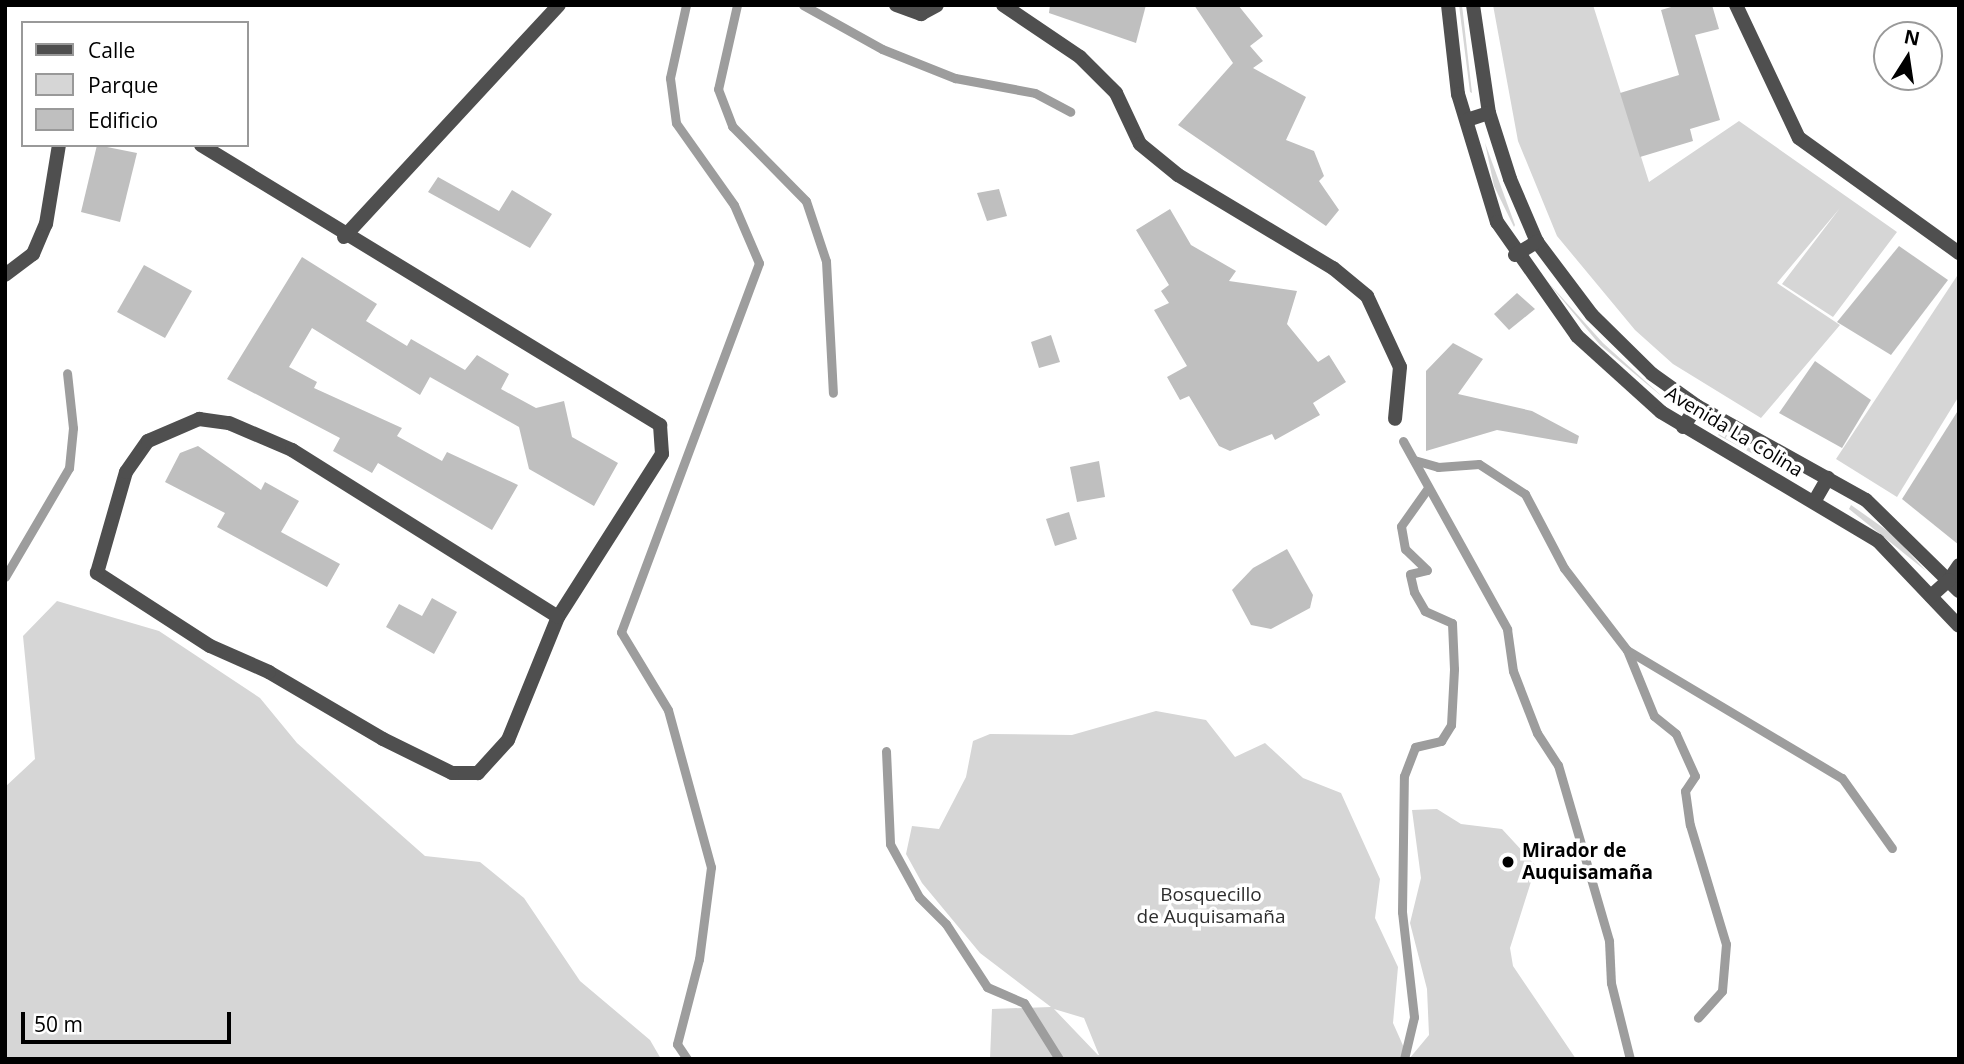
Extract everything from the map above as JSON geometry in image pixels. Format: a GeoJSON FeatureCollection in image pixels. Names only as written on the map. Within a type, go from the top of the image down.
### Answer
{"type":"FeatureCollection","features":[{"type":"Feature","properties":{"kind":"street"},"geometry":{"type":"LineString","coordinates":[[344,237],[559,5]]}},
{"type":"Feature","properties":{"kind":"street"},"geometry":{"type":"LineString","coordinates":[[896,5],[921,14],[937,5]]}},
{"type":"Feature","properties":{"kind":"street"},"geometry":{"type":"LineString","coordinates":[[1003,5],[1107,84],[1140,144],[1178,176],[1333,268],[1367,296],[1400,367],[1402,398],[1395,419]]}},
{"type":"Feature","properties":{"kind":"street","name":"Avenida La Colina"},"geometry":{"type":"LineString","coordinates":[[1448,5],[1467,120],[1486,193],[1516,255],[1595,356],[1684,427],[1878,541],[1959,626]]}},
{"type":"Feature","properties":{"kind":"street","name":"Avenida La Colina"},"geometry":{"type":"LineString","coordinates":[[1473,5],[1489,113],[1537,242],[1620,345],[1698,406],[1828,478],[1883,514],[1954,585]]}},
{"type":"Feature","properties":{"kind":"street"},"geometry":{"type":"LineString","coordinates":[[1736,5],[1799,138],[1959,253]]}},
{"type":"Feature","properties":{"kind":"street"},"geometry":{"type":"LineString","coordinates":[[1467,120],[1489,113]]}},
{"type":"Feature","properties":{"kind":"street"},"geometry":{"type":"LineString","coordinates":[[5,275],[33,254],[42,234],[60,147]]}},
{"type":"Feature","properties":{"kind":"street"},"geometry":{"type":"LineString","coordinates":[[204,147],[344,237],[433,283],[660,425],[656,465],[558,617],[508,740],[478,773],[452,773],[130,597],[97,573],[101,545],[126,472],[148,441],[199,419],[229,423],[292,450],[558,617]]}},
{"type":"Feature","properties":{"kind":"street"},"geometry":{"type":"LineString","coordinates":[[1516,255],[1537,242]]}},
{"type":"Feature","properties":{"kind":"street"},"geometry":{"type":"LineString","coordinates":[[1684,427],[1698,406]]}},
{"type":"Feature","properties":{"kind":"street"},"geometry":{"type":"LineString","coordinates":[[1814,502],[1828,478]]}},
{"type":"Feature","properties":{"kind":"street"},"geometry":{"type":"LineString","coordinates":[[1931,596],[1954,585],[1959,565]]}},
{"type":"Feature","properties":{"kind":"green space"},"geometry":{"type":"Polygon","coordinates":[[[1459,5],[1462,5],[1472,93],[1470,92],[1459,5]]]}},
{"type":"Feature","properties":{"kind":"green space"},"geometry":{"type":"Polygon","coordinates":[[[1493,5],[1593,5],[1649,182],[1739,121],[1897,232],[1833,317],[1782,284],[1840,208],[1777,283],[1840,325],[1761,418],[1673,364],[1635,330],[1557,236],[1518,141],[1493,5]]]}},
{"type":"Feature","properties":{"kind":"green space"},"geometry":{"type":"Polygon","coordinates":[[[1485,143],[1515,225],[1514,227],[1494,186],[1485,143]]]}},
{"type":"Feature","properties":{"kind":"green space"},"geometry":{"type":"Polygon","coordinates":[[[1957,276],[1959,396],[1897,497],[1836,459],[1957,276]]]}},
{"type":"Feature","properties":{"kind":"green space"},"geometry":{"type":"Polygon","coordinates":[[[1546,280],[1603,343],[1665,399],[1600,345],[1546,280]]]}},
{"type":"Feature","properties":{"kind":"green space"},"geometry":{"type":"Polygon","coordinates":[[[1721,432],[1794,473],[1794,476],[1718,435],[1721,432]]]}},
{"type":"Feature","properties":{"kind":"green space"},"geometry":{"type":"Polygon","coordinates":[[[1851,505],[1892,534],[1926,571],[1849,509],[1851,505]]]}},
{"type":"Feature","properties":{"kind":"green space"},"geometry":{"type":"Polygon","coordinates":[[[57,601],[159,631],[260,698],[297,743],[425,856],[480,862],[524,898],[580,981],[650,1040],[661,1059],[5,1059],[5,787],[35,759],[23,636],[57,601]]]}},
{"type":"Feature","properties":{"kind":"green space","name":"Bosquecillo de Auquisamaña"},"geometry":{"type":"Polygon","coordinates":[[[1156,711],[1206,720],[1235,757],[1265,743],[1303,778],[1341,793],[1380,879],[1375,918],[1398,967],[1393,1023],[1409,1059],[990,1059],[992,1009],[1051,1007],[980,953],[922,883],[906,854],[912,826],[939,829],[966,777],[973,741],[990,734],[1072,735],[1156,711]],[[1054,1009],[1099,1055],[1084,1018],[1054,1009]]]}},
{"type":"Feature","properties":{"kind":"green space"},"geometry":{"type":"Polygon","coordinates":[[[1437,809],[1461,824],[1502,829],[1536,866],[1510,948],[1513,966],[1576,1059],[1409,1059],[1429,1035],[1427,989],[1410,923],[1421,878],[1412,810],[1437,809]]]}},
{"type":"Feature","properties":{"kind":"building"},"geometry":{"type":"Polygon","coordinates":[[[1050,5],[1146,5],[1136,43],[1049,13],[1050,5]]]}},
{"type":"Feature","properties":{"kind":"building"},"geometry":{"type":"Polygon","coordinates":[[[1194,5],[1238,5],[1263,36],[1250,46],[1263,61],[1253,68],[1306,97],[1286,140],[1314,151],[1324,176],[1319,181],[1339,210],[1326,226],[1178,125],[1233,63],[1194,5]]]}},
{"type":"Feature","properties":{"kind":"building"},"geometry":{"type":"Polygon","coordinates":[[[1678,5],[1712,5],[1719,29],[1695,35],[1720,120],[1690,129],[1693,141],[1640,157],[1620,93],[1679,75],[1661,10],[1678,5]]]}},
{"type":"Feature","properties":{"kind":"building"},"geometry":{"type":"Polygon","coordinates":[[[97,147],[137,153],[120,222],[81,212],[97,147]]]}},
{"type":"Feature","properties":{"kind":"building"},"geometry":{"type":"Polygon","coordinates":[[[438,177],[499,211],[512,190],[552,214],[530,248],[428,192],[438,177]]]}},
{"type":"Feature","properties":{"kind":"building"},"geometry":{"type":"Polygon","coordinates":[[[999,189],[1007,216],[987,221],[977,193],[999,189]]]}},
{"type":"Feature","properties":{"kind":"building"},"geometry":{"type":"Polygon","coordinates":[[[1170,209],[1191,245],[1236,271],[1229,281],[1297,291],[1287,324],[1318,362],[1329,355],[1346,382],[1313,403],[1320,415],[1275,440],[1272,434],[1230,451],[1219,446],[1189,396],[1180,400],[1167,377],[1187,366],[1154,310],[1169,303],[1161,291],[1169,285],[1136,230],[1170,209]]]}},
{"type":"Feature","properties":{"kind":"building"},"geometry":{"type":"Polygon","coordinates":[[[1899,246],[1948,280],[1891,355],[1837,322],[1899,246]]]}},
{"type":"Feature","properties":{"kind":"building"},"geometry":{"type":"Polygon","coordinates":[[[302,257],[377,304],[366,321],[407,346],[411,339],[465,370],[477,355],[509,374],[501,389],[536,408],[564,401],[572,437],[618,463],[594,506],[529,469],[519,427],[430,377],[420,395],[312,328],[289,367],[317,382],[314,388],[402,428],[397,436],[442,461],[447,452],[518,485],[492,530],[378,463],[372,473],[333,451],[340,438],[227,379],[302,257]]]}},
{"type":"Feature","properties":{"kind":"building"},"geometry":{"type":"Polygon","coordinates":[[[144,265],[192,291],[165,338],[117,312],[144,265]]]}},
{"type":"Feature","properties":{"kind":"building"},"geometry":{"type":"Polygon","coordinates":[[[1517,293],[1535,309],[1509,330],[1494,314],[1517,293]]]}},
{"type":"Feature","properties":{"kind":"building"},"geometry":{"type":"Polygon","coordinates":[[[1051,335],[1060,362],[1039,368],[1031,342],[1051,335]]]}},
{"type":"Feature","properties":{"kind":"building"},"geometry":{"type":"Polygon","coordinates":[[[1453,343],[1483,359],[1458,394],[1532,411],[1579,436],[1577,444],[1497,430],[1426,451],[1426,371],[1453,343]]]}},
{"type":"Feature","properties":{"kind":"building"},"geometry":{"type":"Polygon","coordinates":[[[1815,361],[1871,400],[1842,448],[1779,413],[1815,361]]]}},
{"type":"Feature","properties":{"kind":"building"},"geometry":{"type":"Polygon","coordinates":[[[1959,409],[1959,545],[1902,499],[1959,409]]]}},
{"type":"Feature","properties":{"kind":"building"},"geometry":{"type":"Polygon","coordinates":[[[198,446],[261,490],[265,482],[299,501],[281,532],[340,564],[327,587],[217,527],[225,513],[165,482],[180,453],[198,446]]]}},
{"type":"Feature","properties":{"kind":"building"},"geometry":{"type":"Polygon","coordinates":[[[1099,461],[1105,497],[1077,502],[1070,467],[1099,461]]]}},
{"type":"Feature","properties":{"kind":"building"},"geometry":{"type":"Polygon","coordinates":[[[1069,512],[1077,539],[1055,546],[1046,519],[1069,512]]]}},
{"type":"Feature","properties":{"kind":"building"},"geometry":{"type":"Polygon","coordinates":[[[1287,549],[1313,595],[1310,608],[1271,629],[1251,625],[1232,590],[1253,568],[1287,549]]]}},
{"type":"Feature","properties":{"kind":"building"},"geometry":{"type":"Polygon","coordinates":[[[432,598],[457,612],[434,654],[386,627],[399,604],[422,616],[432,598]]]}},
{"type":"Feature","properties":{"kind":"waterway"},"geometry":{"type":"LineString","coordinates":[[686,5],[670,78],[676,123],[734,205],[759,263],[621,632],[668,710],[711,867],[699,959],[677,1044],[687,1059]]}},
{"type":"Feature","properties":{"kind":"waterway"},"geometry":{"type":"LineString","coordinates":[[737,5],[718,89],[732,126],[806,201],[826,261],[833,393]]}},
{"type":"Feature","properties":{"kind":"waterway"},"geometry":{"type":"LineString","coordinates":[[803,5],[882,49],[955,78],[1035,93],[1070,112]]}},
{"type":"Feature","properties":{"kind":"waterway"},"geometry":{"type":"LineString","coordinates":[[5,577],[69,468],[73,428],[67,373]]}},
{"type":"Feature","properties":{"kind":"waterway"},"geometry":{"type":"LineString","coordinates":[[1403,441],[1507,629],[1513,671],[1537,733],[1558,765],[1609,941],[1611,983],[1630,1059]]}},
{"type":"Feature","properties":{"kind":"waterway"},"geometry":{"type":"LineString","coordinates":[[1414,460],[1438,467],[1479,464],[1525,494],[1564,568],[1627,650],[1842,778],[1892,848]]}},
{"type":"Feature","properties":{"kind":"waterway"},"geometry":{"type":"LineString","coordinates":[[1404,1059],[1414,1017],[1402,912],[1404,776],[1415,747],[1441,741],[1451,725],[1454,669],[1452,623],[1425,611],[1414,592],[1410,574],[1427,570],[1405,549],[1401,526],[1428,488]]}},
{"type":"Feature","properties":{"kind":"waterway"},"geometry":{"type":"LineString","coordinates":[[1627,650],[1654,716],[1676,734],[1695,776],[1685,791],[1690,825],[1726,944],[1722,991],[1698,1018]]}},
{"type":"Feature","properties":{"kind":"waterway"},"geometry":{"type":"LineString","coordinates":[[886,751],[890,844],[919,897],[946,924],[987,987],[1024,1003],[1059,1059]]}},
{"type":"Feature","properties":{"kind":"place","name":"Mirador de Auquisamaña"},"geometry":{"type":"Point","coordinates":[1508,862]}}]}
